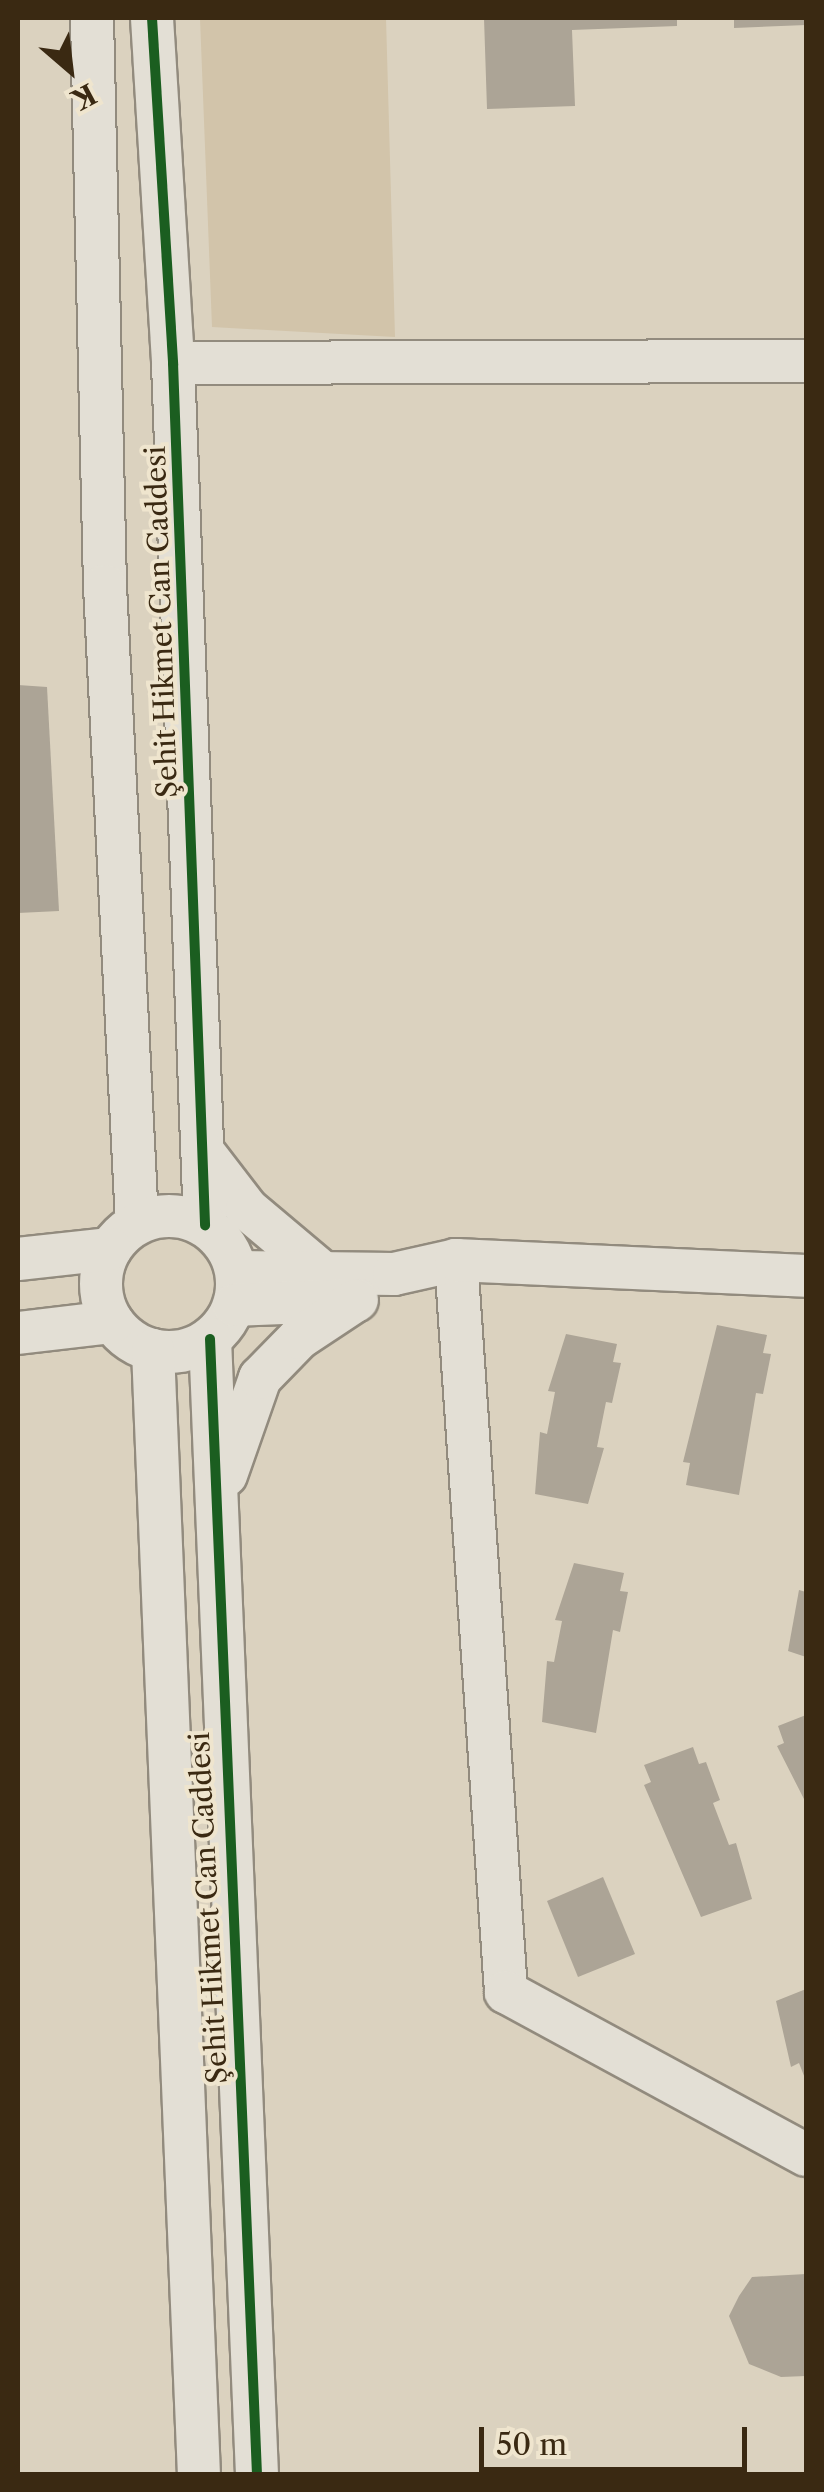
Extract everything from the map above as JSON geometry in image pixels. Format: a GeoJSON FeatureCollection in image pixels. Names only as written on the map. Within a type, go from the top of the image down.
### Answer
{"type":"FeatureCollection","features":[{"type":"Feature","properties":{"kind":"street","name":"Şehit Hikmet Can Caddesi"},"geometry":{"type":"LineString","coordinates":[[92,18],[124,1236]]}},
{"type":"Feature","properties":{"kind":"street","name":"Şehit Hikmet Can Caddesi"},"geometry":{"type":"LineString","coordinates":[[152,18],[173,363],[205,1225]]}},
{"type":"Feature","properties":{"kind":"street"},"geometry":{"type":"LineString","coordinates":[[173,363],[806,361]]}},
{"type":"Feature","properties":{"kind":"street"},"geometry":{"type":"LineString","coordinates":[[204,1153],[248,1209],[324,1273]]}},
{"type":"Feature","properties":{"kind":"street"},"geometry":{"type":"LineString","coordinates":[[18,1259],[124,1236],[183,1216],[205,1225],[227,1305]]}},
{"type":"Feature","properties":{"kind":"street"},"geometry":{"type":"LineString","coordinates":[[124,1236],[100,1286],[112,1322],[153,1350],[227,1305],[324,1273],[394,1274],[456,1260],[806,1276]]}},
{"type":"Feature","properties":{"kind":"street"},"geometry":{"type":"LineString","coordinates":[[456,1260],[506,1992],[806,2155]]}},
{"type":"Feature","properties":{"kind":"street"},"geometry":{"type":"LineString","coordinates":[[220,1489],[260,1378],[299,1338],[394,1274]]}},
{"type":"Feature","properties":{"kind":"street"},"geometry":{"type":"LineString","coordinates":[[227,1305],[355,1301]]}},
{"type":"Feature","properties":{"kind":"street","name":"Şehit Hikmet Can Caddesi"},"geometry":{"type":"LineString","coordinates":[[227,1305],[220,1489],[222,1725],[258,2474]]}},
{"type":"Feature","properties":{"kind":"street"},"geometry":{"type":"LineString","coordinates":[[18,1332],[112,1322]]}},
{"type":"Feature","properties":{"kind":"street","name":"Şehit Hikmet Can Caddesi"},"geometry":{"type":"LineString","coordinates":[[153,1350],[198,2474]]}},
{"type":"Feature","properties":{"kind":"shaded area"},"geometry":{"type":"Polygon","coordinates":[[[200,18],[386,18],[395,337],[212,327],[200,18]]]}},
{"type":"Feature","properties":{"kind":"building"},"geometry":{"type":"Polygon","coordinates":[[[484,18],[677,18],[677,26],[572,30],[575,106],[487,109],[484,18]]]}},
{"type":"Feature","properties":{"kind":"building"},"geometry":{"type":"Polygon","coordinates":[[[734,18],[806,18],[806,25],[734,28],[734,18]]]}},
{"type":"Feature","properties":{"kind":"building"},"geometry":{"type":"Polygon","coordinates":[[[18,685],[47,687],[59,911],[18,913],[18,685]]]}},
{"type":"Feature","properties":{"kind":"building"},"geometry":{"type":"Polygon","coordinates":[[[717,1325],[767,1335],[763,1353],[771,1354],[763,1394],[756,1393],[739,1495],[686,1485],[690,1463],[683,1462],[717,1325]]]}},
{"type":"Feature","properties":{"kind":"building"},"geometry":{"type":"Polygon","coordinates":[[[566,1334],[617,1344],[613,1362],[621,1363],[612,1403],[606,1402],[597,1447],[604,1448],[588,1504],[535,1494],[540,1432],[547,1434],[555,1392],[548,1391],[566,1334]]]}},
{"type":"Feature","properties":{"kind":"building"},"geometry":{"type":"Polygon","coordinates":[[[574,1563],[624,1573],[620,1591],[628,1592],[620,1632],[613,1630],[596,1733],[542,1722],[547,1661],[554,1662],[562,1621],[555,1620],[574,1563]]]}},
{"type":"Feature","properties":{"kind":"building"},"geometry":{"type":"Polygon","coordinates":[[[799,1590],[806,1592],[806,1657],[788,1651],[799,1590]]]}},
{"type":"Feature","properties":{"kind":"building"},"geometry":{"type":"Polygon","coordinates":[[[806,1715],[806,1803],[777,1746],[784,1743],[778,1726],[806,1715]]]}},
{"type":"Feature","properties":{"kind":"building"},"geometry":{"type":"Polygon","coordinates":[[[693,1747],[699,1764],[706,1762],[720,1800],[713,1803],[729,1845],[736,1843],[752,1899],[701,1917],[644,1785],[651,1782],[644,1765],[693,1747]]]}},
{"type":"Feature","properties":{"kind":"building"},"geometry":{"type":"Polygon","coordinates":[[[603,1877],[635,1954],[578,1977],[547,1901],[603,1877]]]}},
{"type":"Feature","properties":{"kind":"building"},"geometry":{"type":"Polygon","coordinates":[[[806,1989],[806,2081],[799,2063],[791,2067],[776,2001],[806,1989]]]}},
{"type":"Feature","properties":{"kind":"building"},"geometry":{"type":"Polygon","coordinates":[[[806,2274],[806,2376],[781,2377],[749,2364],[729,2316],[739,2296],[752,2277],[806,2274]]]}},
{"type":"Feature","properties":{"kind":"cycle path"},"geometry":{"type":"LineString","coordinates":[[152,18],[173,363],[205,1225]]}},
{"type":"Feature","properties":{"kind":"cycle path"},"geometry":{"type":"LineString","coordinates":[[210,1339],[257,2474]]}}]}
